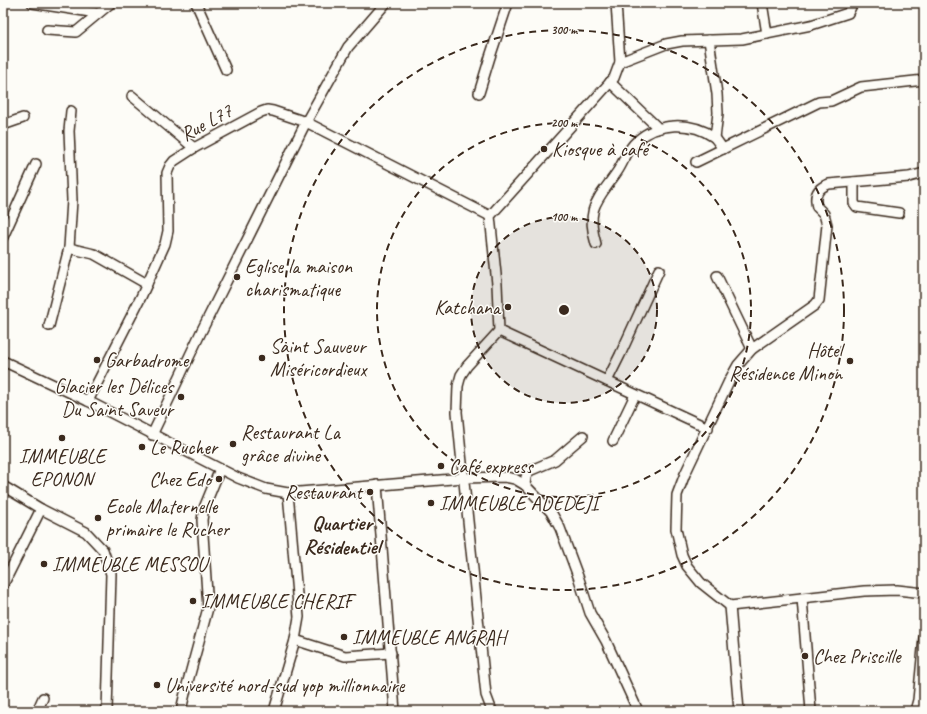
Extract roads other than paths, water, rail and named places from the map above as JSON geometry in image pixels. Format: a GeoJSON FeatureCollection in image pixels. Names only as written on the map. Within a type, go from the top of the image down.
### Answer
{"type":"FeatureCollection","features":[{"type":"Feature","properties":{"kind":"street"},"geometry":{"type":"LineString","coordinates":[[32,3],[97,14]]}},
{"type":"Feature","properties":{"kind":"street"},"geometry":{"type":"LineString","coordinates":[[196,3],[226,70]]}},
{"type":"Feature","properties":{"kind":"street"},"geometry":{"type":"LineString","coordinates":[[152,435],[306,122],[348,47],[386,3]]}},
{"type":"Feature","properties":{"kind":"street"},"geometry":{"type":"LineString","coordinates":[[479,93],[508,3]]}},
{"type":"Feature","properties":{"kind":"street"},"geometry":{"type":"LineString","coordinates":[[492,711],[486,696],[457,412],[458,386],[461,375],[467,366],[499,332],[497,284],[490,216],[610,82],[618,70],[620,62],[616,3]]}},
{"type":"Feature","properties":{"kind":"street"},"geometry":{"type":"LineString","coordinates":[[762,3],[767,34]]}},
{"type":"Feature","properties":{"kind":"street"},"geometry":{"type":"LineString","coordinates":[[620,62],[666,44],[682,41],[742,39],[811,24],[848,13],[851,7],[850,3]]}},
{"type":"Feature","properties":{"kind":"street"},"geometry":{"type":"LineString","coordinates":[[47,30],[76,32],[107,5]]}},
{"type":"Feature","properties":{"kind":"street"},"geometry":{"type":"LineString","coordinates":[[710,40],[718,94],[718,112],[715,138]]}},
{"type":"Feature","properties":{"kind":"street"},"geometry":{"type":"LineString","coordinates":[[696,162],[819,102],[831,101],[861,87],[924,80]]}},
{"type":"Feature","properties":{"kind":"street"},"geometry":{"type":"LineString","coordinates":[[610,82],[656,126],[656,129]]}},
{"type":"Feature","properties":{"kind":"street"},"geometry":{"type":"LineString","coordinates":[[132,96],[194,148]]}},
{"type":"Feature","properties":{"kind":"street","name":"Rue L77"},"geometry":{"type":"LineString","coordinates":[[88,401],[147,284],[165,244],[168,231],[168,173],[170,166],[174,160],[194,148],[261,112],[267,110],[306,122],[490,216]]}},
{"type":"Feature","properties":{"kind":"street"},"geometry":{"type":"LineString","coordinates":[[49,326],[69,248],[72,200],[69,131],[71,111]]}},
{"type":"Feature","properties":{"kind":"street"},"geometry":{"type":"LineString","coordinates":[[3,125],[23,118]]}},
{"type":"Feature","properties":{"kind":"street"},"geometry":{"type":"LineString","coordinates":[[596,244],[592,233],[593,208],[622,165],[632,146],[641,138],[656,129],[682,125],[699,129],[715,138],[723,149]]}},
{"type":"Feature","properties":{"kind":"street"},"geometry":{"type":"LineString","coordinates":[[3,237],[36,164]]}},
{"type":"Feature","properties":{"kind":"street"},"geometry":{"type":"LineString","coordinates":[[924,173],[909,177],[823,186],[816,194],[816,207],[824,214],[827,225],[819,300],[815,306],[752,349],[738,365],[685,474],[678,495],[676,529],[682,555],[687,566],[701,583],[730,606],[885,590],[902,590],[924,593]]}},
{"type":"Feature","properties":{"kind":"street"},"geometry":{"type":"LineString","coordinates":[[854,182],[854,203],[857,208],[899,213]]}},
{"type":"Feature","properties":{"kind":"street"},"geometry":{"type":"LineString","coordinates":[[69,248],[94,254],[147,284]]}},
{"type":"Feature","properties":{"kind":"street"},"geometry":{"type":"LineString","coordinates":[[607,381],[659,270]]}},
{"type":"Feature","properties":{"kind":"street"},"geometry":{"type":"LineString","coordinates":[[717,276],[752,349]]}},
{"type":"Feature","properties":{"kind":"street"},"geometry":{"type":"LineString","coordinates":[[499,332],[708,428]]}},
{"type":"Feature","properties":{"kind":"street"},"geometry":{"type":"LineString","coordinates":[[3,360],[88,401],[238,478],[266,489],[288,493],[464,478],[505,477],[515,479],[525,485],[551,512],[560,528],[575,566],[590,613],[606,640],[638,711]]}},
{"type":"Feature","properties":{"kind":"street"},"geometry":{"type":"LineString","coordinates":[[612,440],[635,395]]}},
{"type":"Feature","properties":{"kind":"street"},"geometry":{"type":"LineString","coordinates":[[525,485],[526,477],[529,471],[555,460],[583,436]]}},
{"type":"Feature","properties":{"kind":"street"},"geometry":{"type":"LineString","coordinates":[[183,711],[182,706],[187,685],[208,608],[202,520],[208,496],[220,469]]}},
{"type":"Feature","properties":{"kind":"street"},"geometry":{"type":"LineString","coordinates":[[377,485],[395,711]]}},
{"type":"Feature","properties":{"kind":"street"},"geometry":{"type":"LineString","coordinates":[[3,486],[41,509],[86,532],[103,550],[111,574],[107,711]]}},
{"type":"Feature","properties":{"kind":"street"},"geometry":{"type":"LineString","coordinates":[[274,711],[295,640],[299,609],[288,493]]}},
{"type":"Feature","properties":{"kind":"street"},"geometry":{"type":"LineString","coordinates":[[3,585],[41,509]]}},
{"type":"Feature","properties":{"kind":"street"},"geometry":{"type":"LineString","coordinates":[[802,598],[811,711]]}},
{"type":"Feature","properties":{"kind":"street"},"geometry":{"type":"LineString","coordinates":[[730,606],[739,711]]}},
{"type":"Feature","properties":{"kind":"street"},"geometry":{"type":"LineString","coordinates":[[915,711],[918,700],[924,638]]}},
{"type":"Feature","properties":{"kind":"street"},"geometry":{"type":"LineString","coordinates":[[295,640],[345,656],[391,653]]}},
{"type":"Feature","properties":{"kind":"street"},"geometry":{"type":"LineString","coordinates":[[37,711],[43,698]]}},
{"type":"Feature","properties":{"kind":"place","name":"Kiosque à café"},"geometry":{"type":"Point","coordinates":[544,149]}},
{"type":"Feature","properties":{"kind":"place","name":"Eglise la maison charismatique"},"geometry":{"type":"Point","coordinates":[237,277]}},
{"type":"Feature","properties":{"kind":"place","name":"Katchana"},"geometry":{"type":"Point","coordinates":[508,307]}},
{"type":"Feature","properties":{"kind":"place","name":"Saint Sauveur Miséricordieux"},"geometry":{"type":"Point","coordinates":[262,358]}},
{"type":"Feature","properties":{"kind":"place","name":"Garbadrome"},"geometry":{"type":"Point","coordinates":[97,360]}},
{"type":"Feature","properties":{"kind":"place","name":"Hôtel Résidence Minon"},"geometry":{"type":"Point","coordinates":[850,361]}},
{"type":"Feature","properties":{"kind":"place","name":"Glacier les Délices Du Saint Saveur"},"geometry":{"type":"Point","coordinates":[181,397]}},
{"type":"Feature","properties":{"kind":"place","name":"IMMEUBLE EPONON"},"geometry":{"type":"Point","coordinates":[62,438]}},
{"type":"Feature","properties":{"kind":"place","name":"Restaurant La grâce divine"},"geometry":{"type":"Point","coordinates":[233,444]}},
{"type":"Feature","properties":{"kind":"place","name":"Le Rucher"},"geometry":{"type":"Point","coordinates":[142,447]}},
{"type":"Feature","properties":{"kind":"place","name":"Café express"},"geometry":{"type":"Point","coordinates":[441,466]}},
{"type":"Feature","properties":{"kind":"place","name":"Chez Edo"},"geometry":{"type":"Point","coordinates":[219,479]}},
{"type":"Feature","properties":{"kind":"place","name":"Restaurant"},"geometry":{"type":"Point","coordinates":[370,492]}},
{"type":"Feature","properties":{"kind":"place","name":"IMMEUBLE ADEDEJI"},"geometry":{"type":"Point","coordinates":[431,503]}},
{"type":"Feature","properties":{"kind":"place","name":"Ecole Maternelle primaire le Rucher"},"geometry":{"type":"Point","coordinates":[98,518]}},
{"type":"Feature","properties":{"kind":"place","name":"IMMEUBLE MESSOU"},"geometry":{"type":"Point","coordinates":[44,564]}},
{"type":"Feature","properties":{"kind":"place","name":"IMMEUBLE CHERIF"},"geometry":{"type":"Point","coordinates":[193,601]}},
{"type":"Feature","properties":{"kind":"place","name":"IMMEUBLE ANGRAH"},"geometry":{"type":"Point","coordinates":[344,637]}},
{"type":"Feature","properties":{"kind":"place","name":"Chez Priscille"},"geometry":{"type":"Point","coordinates":[805,656]}},
{"type":"Feature","properties":{"kind":"place","name":"Université nord-sud yop millionnaire"},"geometry":{"type":"Point","coordinates":[157,685]}},
{"type":"Feature","properties":{"kind":"district","name":"Quartier Résidentiel"},"geometry":{"type":"Point","coordinates":[342,535]}}]}
